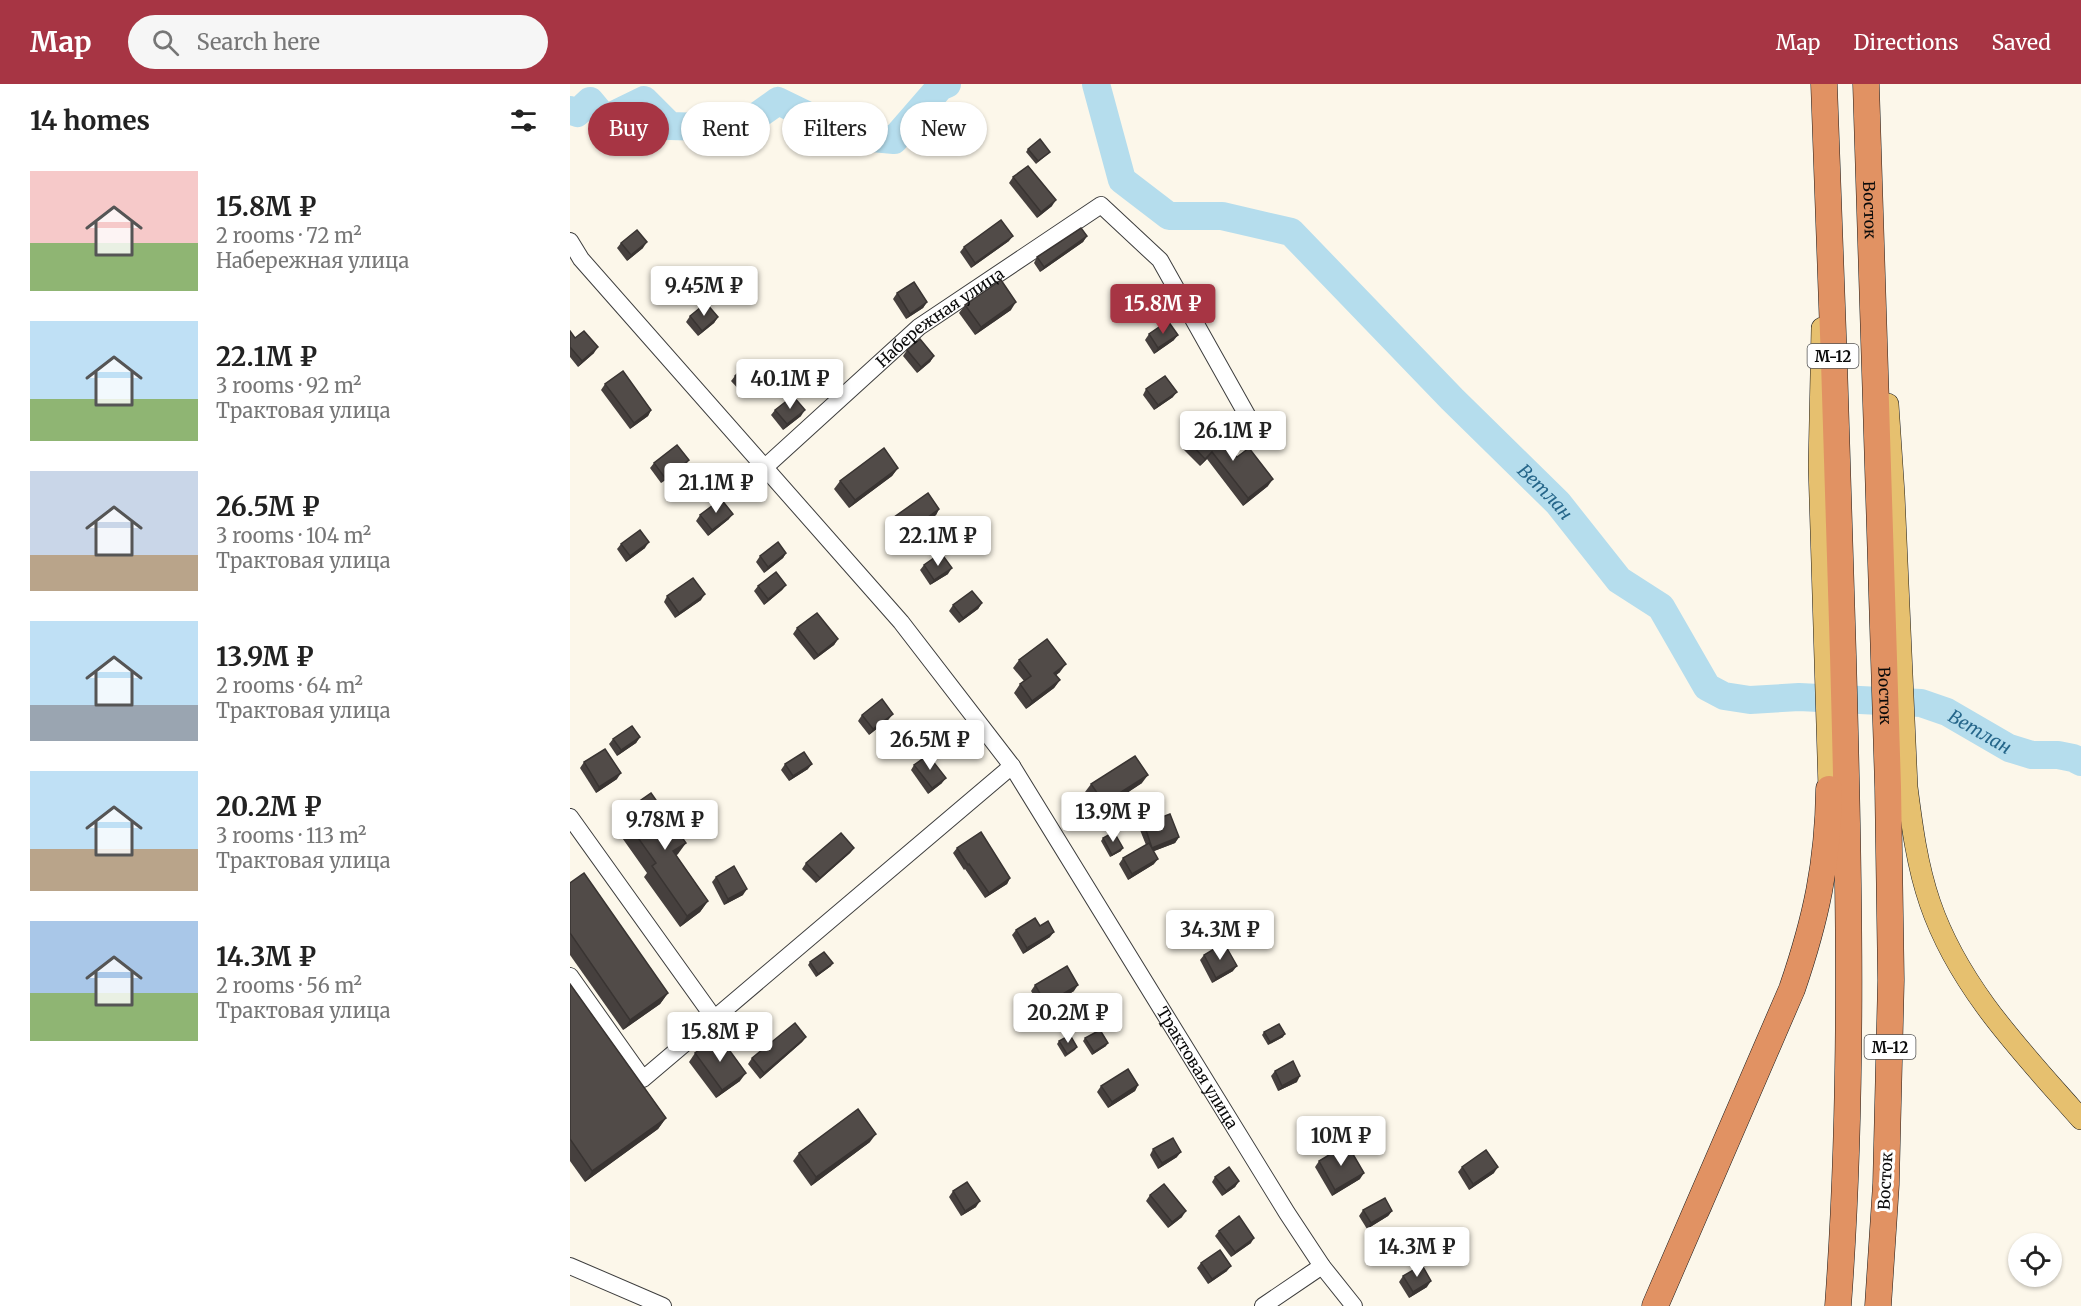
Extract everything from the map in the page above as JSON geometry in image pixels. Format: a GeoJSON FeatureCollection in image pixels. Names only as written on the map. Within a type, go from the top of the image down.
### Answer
{"type":"FeatureCollection","features":[{"type":"Feature","properties":{"kind":"highway","name":"М-12"},"geometry":{"type":"LineString","coordinates":[[1824,84],[1828,177],[1833,628],[1838,789],[1849,977],[1848,1082],[1838,1306]]}},
{"type":"Feature","properties":{"kind":"highway","name":"Восток"},"geometry":{"type":"LineString","coordinates":[[1866,84],[1897,787],[1886,1184],[1878,1306]]}},
{"type":"Feature","properties":{"kind":"highway"},"geometry":{"type":"LineString","coordinates":[[1655,1306],[1792,989],[1819,898],[1838,789]]}},
{"type":"Feature","properties":{"kind":"main road"},"geometry":{"type":"LineString","coordinates":[[1897,787],[1912,832],[1930,904],[1956,960],[1971,987],[1988,1009],[2081,1119]]}},
{"type":"Feature","properties":{"kind":"street","name":"Набережная улица"},"geometry":{"type":"LineString","coordinates":[[764,468],[919,327],[1101,205],[1160,260],[1261,440]]}},
{"type":"Feature","properties":{"kind":"street","name":"Трактовая улица"},"geometry":{"type":"LineString","coordinates":[[570,241],[581,259],[901,622],[1012,766],[1241,1141],[1322,1266],[1354,1306]]}},
{"type":"Feature","properties":{"kind":"street"},"geometry":{"type":"LineString","coordinates":[[570,976],[643,1079],[1012,766]]}},
{"type":"Feature","properties":{"kind":"street"},"geometry":{"type":"LineString","coordinates":[[570,817],[714,1018]]}},
{"type":"Feature","properties":{"kind":"street"},"geometry":{"type":"LineString","coordinates":[[570,1266],[663,1306]]}},
{"type":"Feature","properties":{"kind":"street"},"geometry":{"type":"LineString","coordinates":[[1263,1306],[1322,1266]]}},
{"type":"Feature","properties":{"kind":"building"},"geometry":{"type":"Polygon","coordinates":[[[1040,139],[1050,152],[1038,161],[1028,149],[1040,139]]]}},
{"type":"Feature","properties":{"kind":"building"},"geometry":{"type":"Polygon","coordinates":[[[1028,166],[1056,200],[1041,212],[1013,177],[1028,166]]]}},
{"type":"Feature","properties":{"kind":"building"},"geometry":{"type":"Polygon","coordinates":[[[1001,220],[1013,236],[975,263],[964,247],[1001,220]]]}},
{"type":"Feature","properties":{"kind":"building"},"geometry":{"type":"Polygon","coordinates":[[[1081,228],[1087,236],[1044,267],[1037,257],[1081,228]]]}},
{"type":"Feature","properties":{"kind":"building"},"geometry":{"type":"Polygon","coordinates":[[[637,230],[647,242],[631,255],[621,243],[637,230]]]}},
{"type":"Feature","properties":{"kind":"building"},"geometry":{"type":"Polygon","coordinates":[[[1001,280],[1016,302],[981,327],[965,305],[1001,280]]]}},
{"type":"Feature","properties":{"kind":"building"},"geometry":{"type":"Polygon","coordinates":[[[914,282],[927,302],[910,314],[897,293],[914,282]]]}},
{"type":"Feature","properties":{"kind":"building"},"geometry":{"type":"Polygon","coordinates":[[[706,303],[718,317],[702,331],[690,316],[706,303]]]}},
{"type":"Feature","properties":{"kind":"building"},"geometry":{"type":"Polygon","coordinates":[[[1168,321],[1178,335],[1158,348],[1149,334],[1168,321]]]}},
{"type":"Feature","properties":{"kind":"building"},"geometry":{"type":"Polygon","coordinates":[[[570,331],[575,338],[584,331],[598,347],[582,361],[570,347],[570,331]]]}},
{"type":"Feature","properties":{"kind":"building"},"geometry":{"type":"Polygon","coordinates":[[[920,339],[934,356],[921,367],[907,350],[920,339]]]}},
{"type":"Feature","properties":{"kind":"building"},"geometry":{"type":"Polygon","coordinates":[[[750,361],[762,373],[746,388],[735,376],[750,361]]]}},
{"type":"Feature","properties":{"kind":"building"},"geometry":{"type":"Polygon","coordinates":[[[623,371],[651,410],[634,423],[605,384],[623,371]]]}},
{"type":"Feature","properties":{"kind":"building"},"geometry":{"type":"Polygon","coordinates":[[[1165,376],[1177,392],[1158,405],[1146,389],[1165,376]]]}},
{"type":"Feature","properties":{"kind":"building"},"geometry":{"type":"Polygon","coordinates":[[[793,396],[805,410],[787,424],[775,410],[793,396]]]}},
{"type":"Feature","properties":{"kind":"building"},"geometry":{"type":"Polygon","coordinates":[[[1205,424],[1237,457],[1249,448],[1273,479],[1248,498],[1212,452],[1205,459],[1188,441],[1205,424]]]}},
{"type":"Feature","properties":{"kind":"building"},"geometry":{"type":"Polygon","coordinates":[[[677,445],[689,460],[665,478],[654,463],[677,445]]]}},
{"type":"Feature","properties":{"kind":"building"},"geometry":{"type":"Polygon","coordinates":[[[884,448],[898,468],[855,500],[840,481],[884,448]]]}},
{"type":"Feature","properties":{"kind":"building"},"geometry":{"type":"Polygon","coordinates":[[[928,493],[939,509],[902,536],[890,520],[928,493]]]}},
{"type":"Feature","properties":{"kind":"building"},"geometry":{"type":"Polygon","coordinates":[[[721,499],[733,514],[712,530],[700,515],[721,499]]]}},
{"type":"Feature","properties":{"kind":"building"},"geometry":{"type":"Polygon","coordinates":[[[640,530],[649,542],[630,556],[621,544],[640,530]]]}},
{"type":"Feature","properties":{"kind":"building"},"geometry":{"type":"Polygon","coordinates":[[[778,542],[786,553],[768,567],[760,556],[778,542]]]}},
{"type":"Feature","properties":{"kind":"building"},"geometry":{"type":"Polygon","coordinates":[[[941,553],[952,568],[934,580],[924,565],[941,553]]]}},
{"type":"Feature","properties":{"kind":"building"},"geometry":{"type":"Polygon","coordinates":[[[776,572],[786,585],[768,599],[758,586],[776,572]]]}},
{"type":"Feature","properties":{"kind":"building"},"geometry":{"type":"Polygon","coordinates":[[[693,578],[705,594],[679,613],[667,596],[693,578]]]}},
{"type":"Feature","properties":{"kind":"building"},"geometry":{"type":"Polygon","coordinates":[[[972,591],[982,603],[963,618],[953,605],[972,591]]]}},
{"type":"Feature","properties":{"kind":"building"},"geometry":{"type":"Polygon","coordinates":[[[817,613],[838,639],[818,655],[797,628],[817,613]]]}},
{"type":"Feature","properties":{"kind":"building"},"geometry":{"type":"Polygon","coordinates":[[[1047,639],[1066,664],[1054,673],[1060,680],[1032,701],[1020,684],[1031,676],[1019,660],[1047,639]]]}},
{"type":"Feature","properties":{"kind":"building"},"geometry":{"type":"Polygon","coordinates":[[[882,699],[893,714],[873,729],[862,715],[882,699]]]}},
{"type":"Feature","properties":{"kind":"building"},"geometry":{"type":"Polygon","coordinates":[[[632,726],[640,737],[621,750],[613,739],[632,726]]]}},
{"type":"Feature","properties":{"kind":"building"},"geometry":{"type":"Polygon","coordinates":[[[605,749],[621,773],[599,787],[584,762],[605,749]]]}},
{"type":"Feature","properties":{"kind":"building"},"geometry":{"type":"Polygon","coordinates":[[[804,752],[812,764],[793,776],[785,764],[804,752]]]}},
{"type":"Feature","properties":{"kind":"building"},"geometry":{"type":"Polygon","coordinates":[[[928,755],[946,778],[932,788],[914,765],[928,755]]]}},
{"type":"Feature","properties":{"kind":"building"},"geometry":{"type":"Polygon","coordinates":[[[1135,756],[1148,775],[1104,803],[1091,784],[1135,756]]]}},
{"type":"Feature","properties":{"kind":"building"},"geometry":{"type":"Polygon","coordinates":[[[651,793],[686,843],[673,851],[708,901],[687,916],[652,866],[656,863],[621,814],[651,793]]]}},
{"type":"Feature","properties":{"kind":"building"},"geometry":{"type":"Polygon","coordinates":[[[1170,814],[1179,837],[1152,848],[1144,824],[1170,814]]]}},
{"type":"Feature","properties":{"kind":"building"},"geometry":{"type":"Polygon","coordinates":[[[981,832],[1010,878],[989,893],[957,848],[981,832]]]}},
{"type":"Feature","properties":{"kind":"building"},"geometry":{"type":"Polygon","coordinates":[[[1114,832],[1123,848],[1112,855],[1103,838],[1114,832]]]}},
{"type":"Feature","properties":{"kind":"building"},"geometry":{"type":"Polygon","coordinates":[[[841,833],[854,848],[820,878],[806,863],[841,833]]]}},
{"type":"Feature","properties":{"kind":"building"},"geometry":{"type":"Polygon","coordinates":[[[1149,843],[1158,859],[1132,874],[1123,858],[1149,843]]]}},
{"type":"Feature","properties":{"kind":"building"},"geometry":{"type":"Polygon","coordinates":[[[734,866],[747,889],[728,899],[716,877],[734,866]]]}},
{"type":"Feature","properties":{"kind":"building"},"geometry":{"type":"Polygon","coordinates":[[[584,873],[668,993],[630,1020],[570,933],[570,883],[584,873]]]}},
{"type":"Feature","properties":{"kind":"building"},"geometry":{"type":"Polygon","coordinates":[[[1035,918],[1040,926],[1048,921],[1054,932],[1027,948],[1016,930],[1035,918]]]}},
{"type":"Feature","properties":{"kind":"building"},"geometry":{"type":"Polygon","coordinates":[[[1224,943],[1237,966],[1216,978],[1204,955],[1224,943]]]}},
{"type":"Feature","properties":{"kind":"building"},"geometry":{"type":"Polygon","coordinates":[[[824,952],[833,963],[818,974],[810,962],[824,952]]]}},
{"type":"Feature","properties":{"kind":"building"},"geometry":{"type":"Polygon","coordinates":[[[1067,966],[1078,985],[1046,1004],[1035,985],[1067,966]]]}},
{"type":"Feature","properties":{"kind":"building"},"geometry":{"type":"Polygon","coordinates":[[[570,984],[666,1118],[592,1171],[570,1139],[570,984]]]}},
{"type":"Feature","properties":{"kind":"building"},"geometry":{"type":"Polygon","coordinates":[[[795,1023],[806,1037],[764,1073],[752,1058],[795,1023]]]}},
{"type":"Feature","properties":{"kind":"building"},"geometry":{"type":"Polygon","coordinates":[[[1279,1024],[1285,1034],[1270,1042],[1264,1032],[1279,1024]]]}},
{"type":"Feature","properties":{"kind":"building"},"geometry":{"type":"Polygon","coordinates":[[[1100,1030],[1108,1043],[1094,1052],[1085,1038],[1100,1030]]]}},
{"type":"Feature","properties":{"kind":"building"},"geometry":{"type":"Polygon","coordinates":[[[1070,1035],[1077,1047],[1067,1054],[1059,1041],[1070,1035]]]}},
{"type":"Feature","properties":{"kind":"building"},"geometry":{"type":"Polygon","coordinates":[[[719,1036],[746,1073],[722,1090],[695,1053],[719,1036]]]}},
{"type":"Feature","properties":{"kind":"building"},"geometry":{"type":"Polygon","coordinates":[[[1293,1061],[1300,1076],[1282,1086],[1275,1071],[1293,1061]]]}},
{"type":"Feature","properties":{"kind":"building"},"geometry":{"type":"Polygon","coordinates":[[[1128,1069],[1138,1085],[1112,1102],[1101,1086],[1128,1069]]]}},
{"type":"Feature","properties":{"kind":"building"},"geometry":{"type":"Polygon","coordinates":[[[858,1109],[876,1134],[816,1177],[799,1153],[858,1109]]]}},
{"type":"Feature","properties":{"kind":"building"},"geometry":{"type":"Polygon","coordinates":[[[1173,1138],[1181,1152],[1162,1163],[1153,1149],[1173,1138]]]}},
{"type":"Feature","properties":{"kind":"building"},"geometry":{"type":"Polygon","coordinates":[[[1347,1144],[1364,1173],[1335,1190],[1319,1161],[1347,1144]]]}},
{"type":"Feature","properties":{"kind":"building"},"geometry":{"type":"Polygon","coordinates":[[[1486,1150],[1498,1167],[1473,1184],[1462,1167],[1486,1150]]]}},
{"type":"Feature","properties":{"kind":"building"},"geometry":{"type":"Polygon","coordinates":[[[1229,1167],[1239,1181],[1226,1191],[1215,1177],[1229,1167]]]}},
{"type":"Feature","properties":{"kind":"building"},"geometry":{"type":"Polygon","coordinates":[[[967,1182],[980,1201],[965,1211],[953,1191],[967,1182]]]}},
{"type":"Feature","properties":{"kind":"building"},"geometry":{"type":"Polygon","coordinates":[[[1164,1184],[1186,1211],[1172,1222],[1150,1195],[1164,1184]]]}},
{"type":"Feature","properties":{"kind":"building"},"geometry":{"type":"Polygon","coordinates":[[[1385,1198],[1392,1211],[1371,1223],[1363,1210],[1385,1198]]]}},
{"type":"Feature","properties":{"kind":"building"},"geometry":{"type":"Polygon","coordinates":[[[1239,1216],[1254,1238],[1235,1252],[1219,1231],[1239,1216]]]}},
{"type":"Feature","properties":{"kind":"building"},"geometry":{"type":"Polygon","coordinates":[[[1220,1250],[1231,1266],[1212,1279],[1201,1263],[1220,1250]]]}},
{"type":"Feature","properties":{"kind":"building"},"geometry":{"type":"Polygon","coordinates":[[[1422,1265],[1431,1281],[1413,1292],[1403,1276],[1422,1265]]]}},
{"type":"Feature","properties":{"kind":"waterway","name":"Ветлан"},"geometry":{"type":"LineString","coordinates":[[570,110],[577,113],[590,101],[605,119],[644,100],[670,126],[740,128],[778,101],[850,136],[894,140],[940,87],[947,84]]}},
{"type":"Feature","properties":{"kind":"waterway","name":"Ветлан"},"geometry":{"type":"LineString","coordinates":[[1096,84],[1122,180],[1169,216],[1222,216],[1291,232],[1452,399],[1558,503],[1619,580],[1661,607],[1707,687],[1724,696],[1750,700],[1799,697],[1921,703],[1947,712],[2009,748],[2032,755],[2058,755],[2081,762]]}}]}
